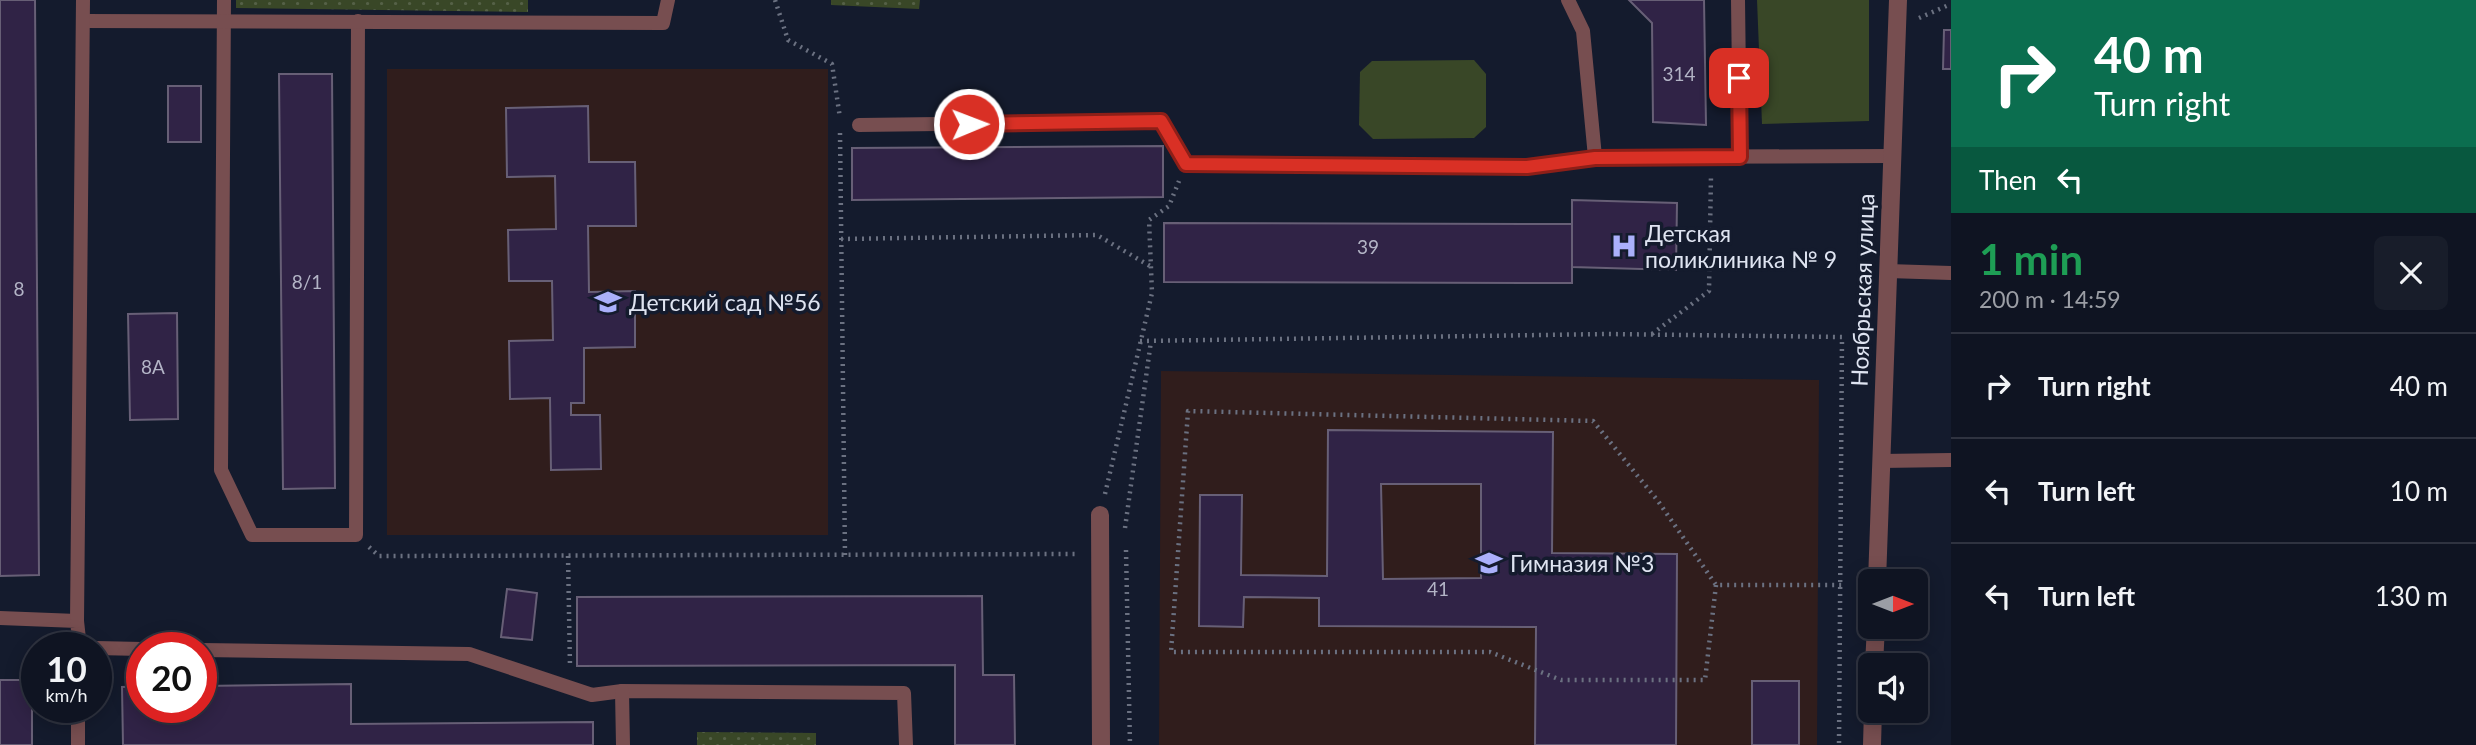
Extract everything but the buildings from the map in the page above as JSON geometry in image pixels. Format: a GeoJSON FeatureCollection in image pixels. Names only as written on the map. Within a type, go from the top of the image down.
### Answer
{"type":"FeatureCollection","features":[{"type":"Feature","properties":{"kind":"street","name":"Ноябрьская улица"},"geometry":{"type":"LineString","coordinates":[[1877,569],[1898,0]]}},
{"type":"Feature","properties":{"kind":"street"},"geometry":{"type":"LineString","coordinates":[[1100,515],[1101,745]]}},
{"type":"Feature","properties":{"kind":"street"},"geometry":{"type":"LineString","coordinates":[[1871,745],[1872,723]]}},
{"type":"Feature","properties":{"kind":"lane"},"geometry":{"type":"LineString","coordinates":[[78,632],[83,0]]}},
{"type":"Feature","properties":{"kind":"lane"},"geometry":{"type":"LineString","coordinates":[[224,0],[221,470],[252,535],[356,535],[358,21]]}},
{"type":"Feature","properties":{"kind":"lane"},"geometry":{"type":"LineString","coordinates":[[83,20],[663,23],[668,0]]}},
{"type":"Feature","properties":{"kind":"lane"},"geometry":{"type":"LineString","coordinates":[[1568,0],[1583,31],[1595,158]]}},
{"type":"Feature","properties":{"kind":"lane"},"geometry":{"type":"LineString","coordinates":[[1738,0],[1740,157]]}},
{"type":"Feature","properties":{"kind":"lane"},"geometry":{"type":"LineString","coordinates":[[859,125],[1161,121],[1186,164],[1527,167],[1595,158],[1891,156]]}},
{"type":"Feature","properties":{"kind":"lane"},"geometry":{"type":"LineString","coordinates":[[1888,271],[1951,273]]}},
{"type":"Feature","properties":{"kind":"lane"},"geometry":{"type":"LineString","coordinates":[[1881,461],[1951,460]]}},
{"type":"Feature","properties":{"kind":"lane"},"geometry":{"type":"LineString","coordinates":[[0,618],[77,621]]}},
{"type":"Feature","properties":{"kind":"lane"},"geometry":{"type":"LineString","coordinates":[[217,650],[469,654],[592,695],[622,691],[904,693],[906,745]]}},
{"type":"Feature","properties":{"kind":"lane"},"geometry":{"type":"LineString","coordinates":[[622,691],[623,745]]}},
{"type":"Feature","properties":{"kind":"lane"},"geometry":{"type":"LineString","coordinates":[[78,723],[78,745]]}},
{"type":"Feature","properties":{"kind":"path"},"geometry":{"type":"LineString","coordinates":[[775,0],[788,40],[832,64],[839,105],[845,555]]}},
{"type":"Feature","properties":{"kind":"path"},"geometry":{"type":"LineString","coordinates":[[1896,28],[1951,4]]}},
{"type":"Feature","properties":{"kind":"path"},"geometry":{"type":"LineString","coordinates":[[1651,334],[1709,291],[1712,157]]}},
{"type":"Feature","properties":{"kind":"path"},"geometry":{"type":"LineString","coordinates":[[1100,515],[1152,293],[1149,219],[1169,206],[1186,164]]}},
{"type":"Feature","properties":{"kind":"path"},"geometry":{"type":"LineString","coordinates":[[841,239],[1097,235],[1151,267]]}},
{"type":"Feature","properties":{"kind":"path"},"geometry":{"type":"LineString","coordinates":[[1140,341],[1651,334],[1842,337],[1839,745]]}},
{"type":"Feature","properties":{"kind":"path"},"geometry":{"type":"LineString","coordinates":[[1130,745],[1125,527],[1151,341]]}},
{"type":"Feature","properties":{"kind":"path"},"geometry":{"type":"LineString","coordinates":[[1188,411],[1593,421],[1658,500],[1716,584],[1705,680],[1561,680],[1490,652],[1171,652],[1188,411]]}},
{"type":"Feature","properties":{"kind":"path"},"geometry":{"type":"LineString","coordinates":[[356,535],[379,556],[1100,553]]}},
{"type":"Feature","properties":{"kind":"path"},"geometry":{"type":"LineString","coordinates":[[568,556],[571,687]]}},
{"type":"Feature","properties":{"kind":"path"},"geometry":{"type":"LineString","coordinates":[[1716,584],[1842,585]]}},
{"type":"Feature","properties":{"kind":"shaded area","name":"Детский сад №56"},"geometry":{"type":"Polygon","coordinates":[[[387,69],[828,69],[828,535],[387,535],[387,69]]]}},
{"type":"Feature","properties":{"kind":"shaded area","name":"Гимназия №3"},"geometry":{"type":"Polygon","coordinates":[[[1161,371],[1819,380],[1817,745],[1159,745],[1161,371]]]}},
{"type":"Feature","properties":{"kind":"green space"},"geometry":{"type":"Polygon","coordinates":[[[236,0],[528,0],[528,12],[236,8],[236,0]]]}},
{"type":"Feature","properties":{"kind":"green space"},"geometry":{"type":"Polygon","coordinates":[[[831,0],[920,0],[919,9],[831,5],[831,0]]]}},
{"type":"Feature","properties":{"kind":"green space"},"geometry":{"type":"Polygon","coordinates":[[[1757,0],[1869,0],[1869,121],[1762,124],[1757,0]]]}},
{"type":"Feature","properties":{"kind":"green space"},"geometry":{"type":"Polygon","coordinates":[[[1474,60],[1486,74],[1486,127],[1474,138],[1373,139],[1359,125],[1360,72],[1372,61],[1474,60]]]}},
{"type":"Feature","properties":{"kind":"green space"},"geometry":{"type":"Polygon","coordinates":[[[697,732],[816,733],[816,745],[697,745],[697,732]]]}},
{"type":"Feature","properties":{"kind":"place","name":"Детская поликлиника № 9"},"geometry":{"type":"Point","coordinates":[1624,246]}},
{"type":"Feature","properties":{"kind":"place","name":"Детский сад №56"},"geometry":{"type":"Point","coordinates":[608,302]}},
{"type":"Feature","properties":{"kind":"place","name":"Гимназия №3"},"geometry":{"type":"Point","coordinates":[1489,563]}},
{"type":"Feature","properties":{"kind":"route"},"geometry":{"type":"LineString","coordinates":[[969,124],[1161,121],[1186,164],[1527,167],[1595,158],[1740,157],[1739,78]]}}]}
